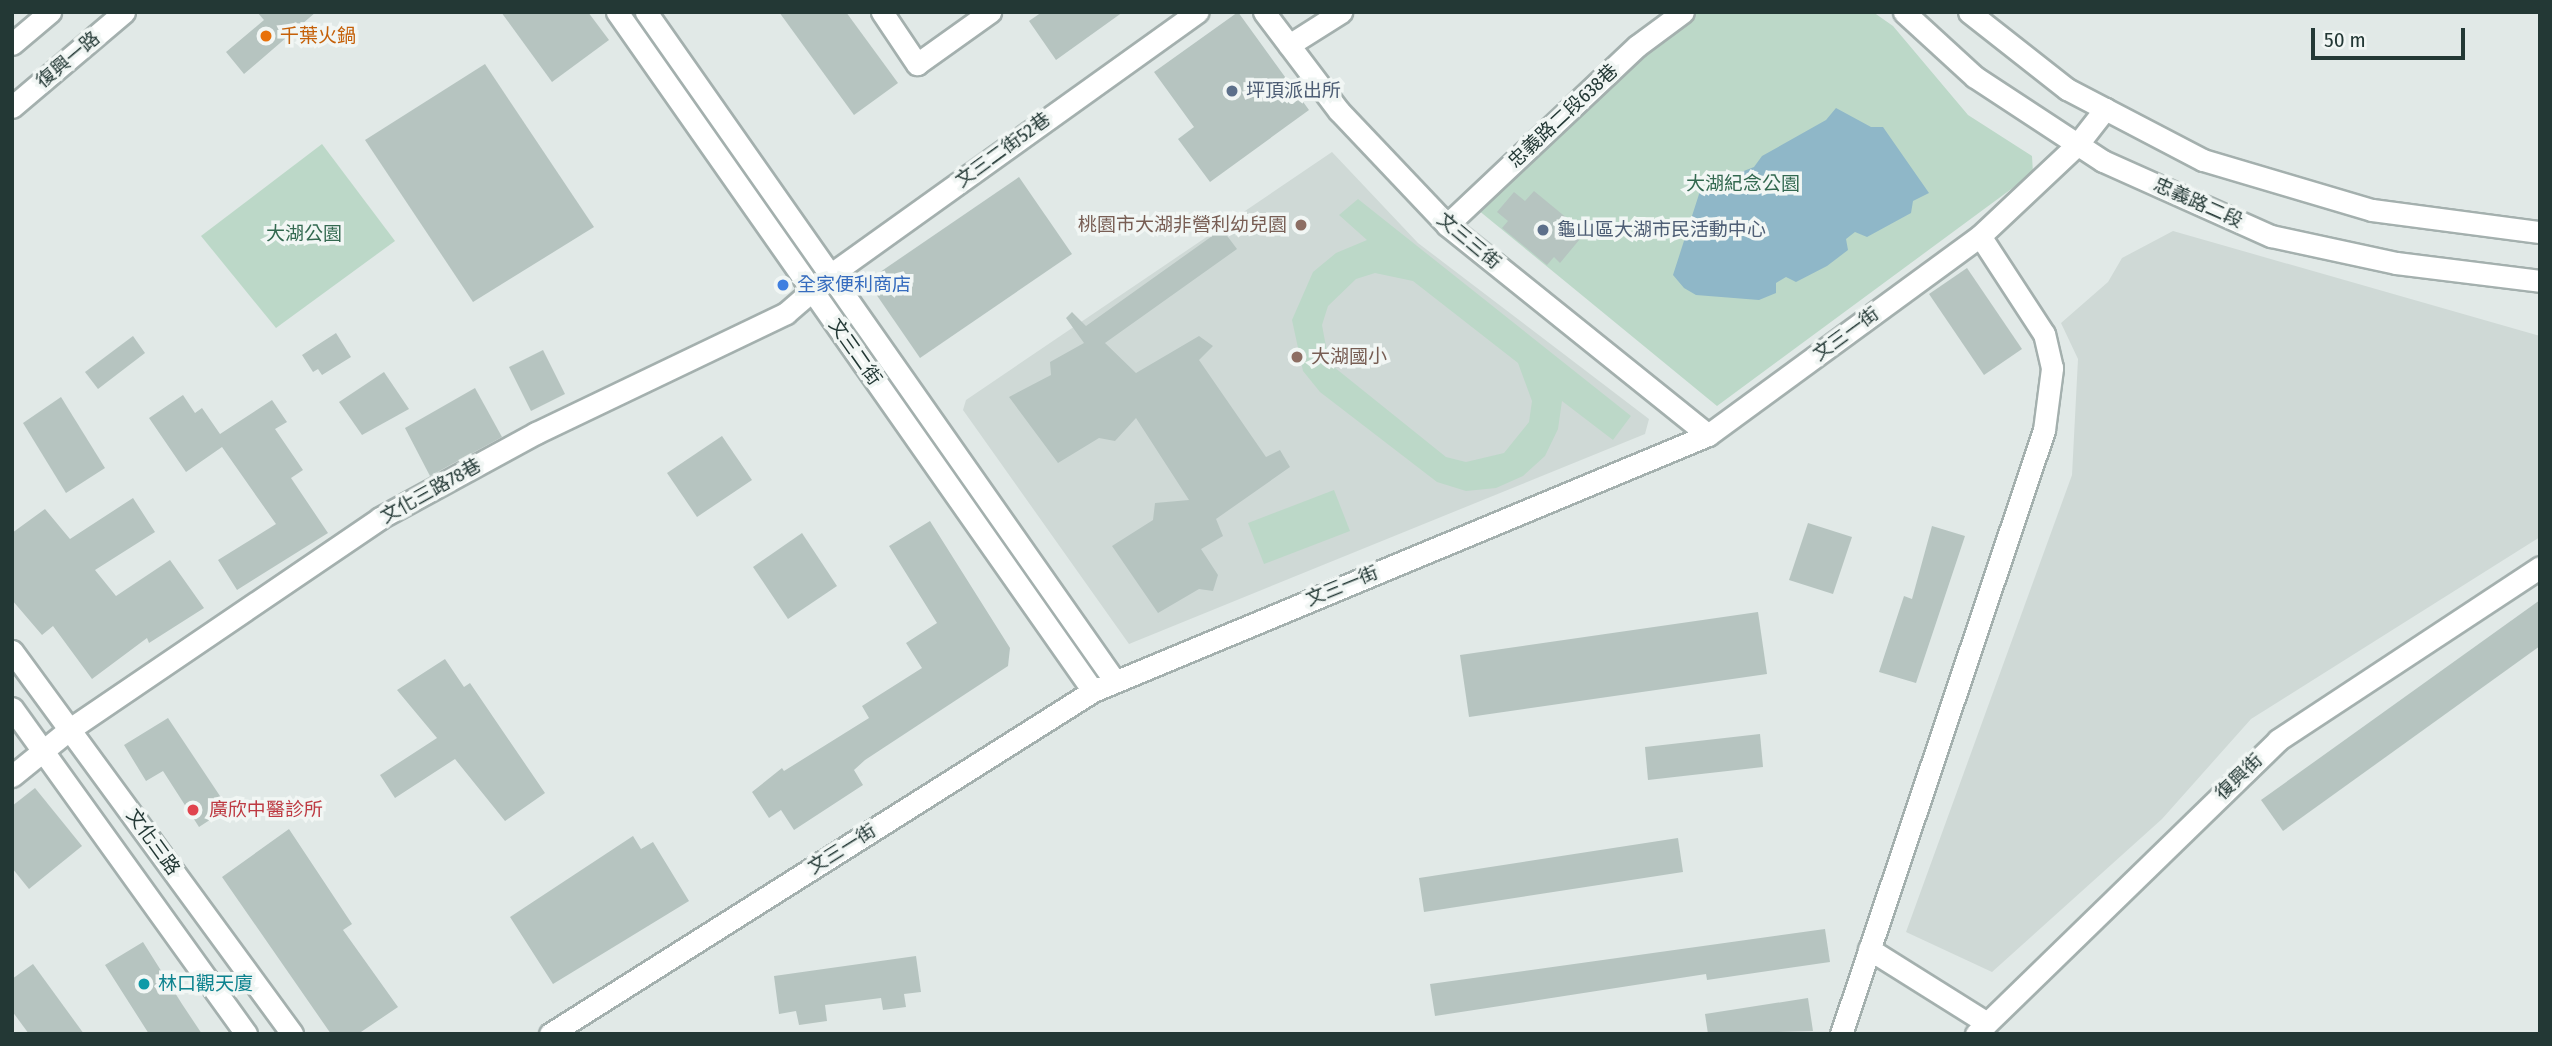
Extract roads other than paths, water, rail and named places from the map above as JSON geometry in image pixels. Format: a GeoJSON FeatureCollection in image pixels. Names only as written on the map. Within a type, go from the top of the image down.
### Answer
{"type":"FeatureCollection","features":[{"type":"Feature","properties":{"kind":"street"},"geometry":{"type":"LineString","coordinates":[[12,44],[50,12]]}},
{"type":"Feature","properties":{"kind":"street","name":"復興一路"},"geometry":{"type":"LineString","coordinates":[[12,107],[124,12]]}},
{"type":"Feature","properties":{"kind":"street","name":"文三二街"},"geometry":{"type":"LineString","coordinates":[[617,12],[1093,691]]}},
{"type":"Feature","properties":{"kind":"street","name":"文三二街"},"geometry":{"type":"LineString","coordinates":[[646,12],[1114,680]]}},
{"type":"Feature","properties":{"kind":"street"},"geometry":{"type":"LineString","coordinates":[[882,12],[917,64],[990,12]]}},
{"type":"Feature","properties":{"kind":"street","name":"文三二街52巷"},"geometry":{"type":"LineString","coordinates":[[814,293],[830,275],[1197,12]]}},
{"type":"Feature","properties":{"kind":"street","name":"文三三街"},"geometry":{"type":"LineString","coordinates":[[1264,12],[1339,111],[1447,225],[1708,435]]}},
{"type":"Feature","properties":{"kind":"street"},"geometry":{"type":"LineString","coordinates":[[1289,45],[1341,12]]}},
{"type":"Feature","properties":{"kind":"street","name":"忠義路二段638巷"},"geometry":{"type":"LineString","coordinates":[[1447,225],[1637,46],[1683,12]]}},
{"type":"Feature","properties":{"kind":"street","name":"忠義路二段"},"geometry":{"type":"LineString","coordinates":[[1904,12],[1975,77],[2077,145],[2271,236],[2396,263],[2540,281]]}},
{"type":"Feature","properties":{"kind":"street"},"geometry":{"type":"LineString","coordinates":[[1969,12],[2067,89],[2203,160],[2372,209],[2540,232]]}},
{"type":"Feature","properties":{"kind":"street","name":"文三一街"},"geometry":{"type":"LineString","coordinates":[[551,1034],[1114,680],[1708,435],[1980,236],[2077,145],[2105,109]]}},
{"type":"Feature","properties":{"kind":"street"},"geometry":{"type":"LineString","coordinates":[[1841,1034],[2045,430],[2052,368],[2044,334],[1980,236]]}},
{"type":"Feature","properties":{"kind":"street","name":"文化三路78巷"},"geometry":{"type":"LineString","coordinates":[[12,776],[43,748],[70,729],[380,518],[814,293]]}},
{"type":"Feature","properties":{"kind":"street","name":"復興街"},"geometry":{"type":"LineString","coordinates":[[1981,1029],[2278,740],[2540,567]]}},
{"type":"Feature","properties":{"kind":"street","name":"文化三路"},"geometry":{"type":"LineString","coordinates":[[12,651],[292,1034]]}},
{"type":"Feature","properties":{"kind":"street","name":"文化三路"},"geometry":{"type":"LineString","coordinates":[[12,708],[246,1034]]}},
{"type":"Feature","properties":{"kind":"street"},"geometry":{"type":"LineString","coordinates":[[1869,949],[1981,1029]]}},
{"type":"Feature","properties":{"kind":"water"},"geometry":{"type":"Polygon","coordinates":[[[1836,108],[1871,127],[1883,127],[1929,193],[1913,201],[1911,213],[1867,237],[1855,232],[1846,239],[1848,250],[1827,266],[1796,282],[1786,277],[1776,283],[1776,293],[1759,300],[1696,295],[1684,288],[1673,275],[1701,188],[1754,167],[1762,156],[1826,120],[1836,108]]]}},
{"type":"Feature","properties":{"kind":"place","name":"千葉火鍋"},"geometry":{"type":"Point","coordinates":[266,36]}},
{"type":"Feature","properties":{"kind":"place","name":"坪頂派出所"},"geometry":{"type":"Point","coordinates":[1232,91]}},
{"type":"Feature","properties":{"kind":"place","name":"桃園市大湖非營利幼兒園"},"geometry":{"type":"Point","coordinates":[1301,225]}},
{"type":"Feature","properties":{"kind":"place","name":"龜山區大湖市民活動中心"},"geometry":{"type":"Point","coordinates":[1543,230]}},
{"type":"Feature","properties":{"kind":"place","name":"全家便利商店"},"geometry":{"type":"Point","coordinates":[783,285]}},
{"type":"Feature","properties":{"kind":"place","name":"大湖國小"},"geometry":{"type":"Point","coordinates":[1297,357]}},
{"type":"Feature","properties":{"kind":"place","name":"廣欣中醫診所"},"geometry":{"type":"Point","coordinates":[193,810]}},
{"type":"Feature","properties":{"kind":"place","name":"林口觀天廈"},"geometry":{"type":"Point","coordinates":[144,984]}},
{"type":"Feature","properties":{"kind":"park label","name":"大湖紀念公園"},"geometry":{"type":"Point","coordinates":[1743,184]}},
{"type":"Feature","properties":{"kind":"park label","name":"大湖公園"},"geometry":{"type":"Point","coordinates":[304,234]}}]}
